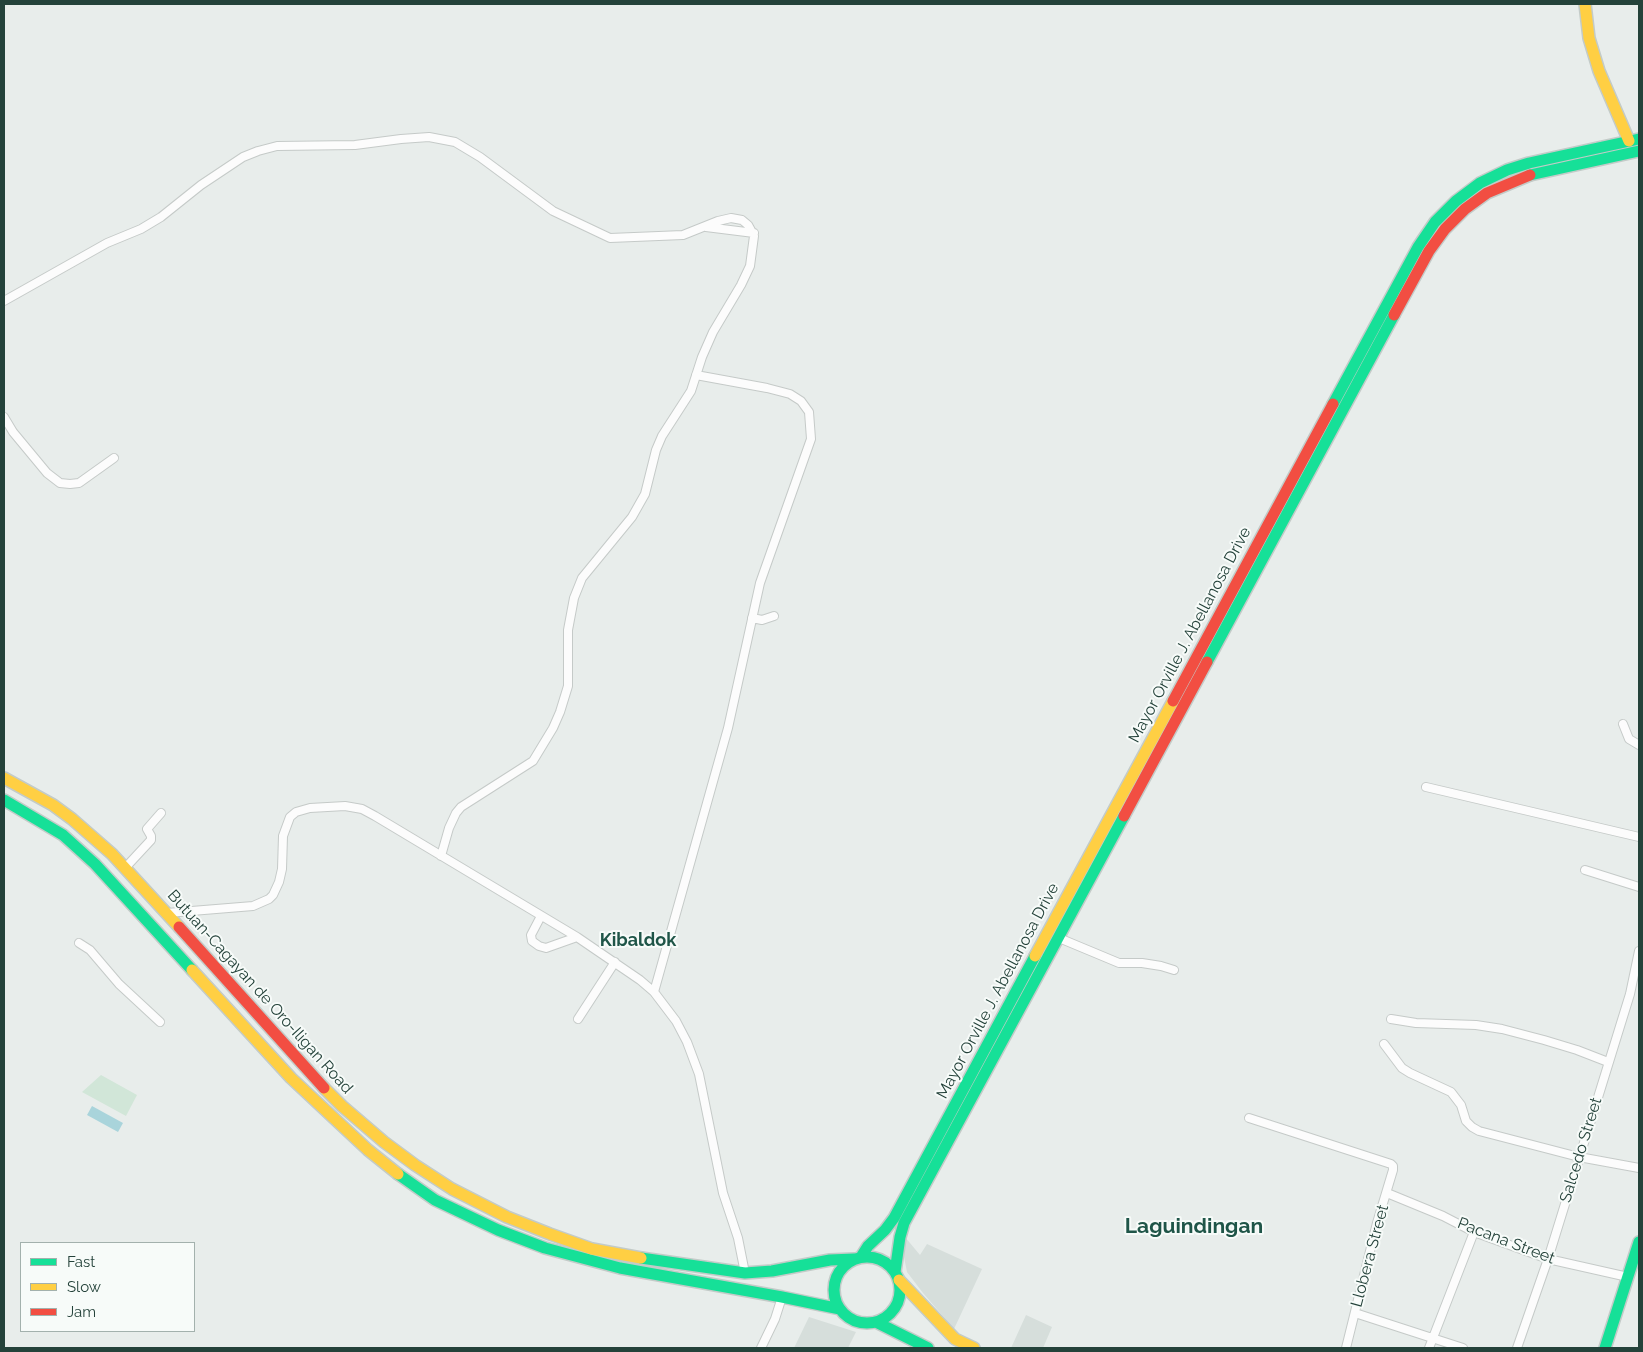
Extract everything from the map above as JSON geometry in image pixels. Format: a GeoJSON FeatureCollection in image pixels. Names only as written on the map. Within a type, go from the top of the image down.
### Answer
{"type":"FeatureCollection","features":[{"type":"Feature","properties":{"kind":"main road"},"geometry":{"type":"LineString","coordinates":[[1585,4],[1589,38],[1599,71],[1634,140]]}},
{"type":"Feature","properties":{"kind":"main road","name":"Mayor Orville J. Abellanosa Drive"},"geometry":{"type":"LineString","coordinates":[[858,1258],[894,1218],[1418,247],[1435,222],[1456,201],[1480,183],[1507,170],[1530,163],[1634,140]]}},
{"type":"Feature","properties":{"kind":"main road","name":"Mayor Orville J. Abellanosa Drive"},"geometry":{"type":"LineString","coordinates":[[897,1276],[900,1237],[904,1223],[1060,938],[1429,251],[1445,229],[1464,210],[1487,193],[1512,181],[1532,174],[1638,154]]}},
{"type":"Feature","properties":{"kind":"main road"},"geometry":{"type":"LineString","coordinates":[[1507,170],[1512,181]]}},
{"type":"Feature","properties":{"kind":"main road","name":"Butuan-Cagayan de Oro-Iligan Road"},"geometry":{"type":"LineString","coordinates":[[4,778],[53,805],[112,854],[227,979],[318,1082],[342,1106],[384,1142],[452,1189],[550,1234],[592,1249],[619,1255],[745,1273],[772,1271],[830,1260],[858,1258]]}},
{"type":"Feature","properties":{"kind":"main road","name":"Butuan-Cagayan de Oro-Iligan Road"},"geometry":{"type":"LineString","coordinates":[[4,800],[63,835],[95,864],[291,1078],[368,1150],[435,1200],[468,1217],[545,1248],[620,1268],[840,1309]]}},
{"type":"Feature","properties":{"kind":"main road"},"geometry":{"type":"LineString","coordinates":[[63,835],[72,819]]}},
{"type":"Feature","properties":{"kind":"main road"},"geometry":{"type":"LineString","coordinates":[[545,1248],[550,1234]]}},
{"type":"Feature","properties":{"kind":"main road"},"geometry":{"type":"LineString","coordinates":[[1605,1348],[1639,1242]]}},
{"type":"Feature","properties":{"kind":"main road"},"geometry":{"type":"LineString","coordinates":[[897,1276],[900,1298],[896,1306],[884,1319],[876,1322],[859,1322],[851,1319],[840,1309],[834,1296],[835,1281],[842,1268],[858,1258],[877,1258],[890,1266],[897,1276],[956,1338],[974,1348]]}},
{"type":"Feature","properties":{"kind":"main road"},"geometry":{"type":"LineString","coordinates":[[696,1283],[697,1267]]}},
{"type":"Feature","properties":{"kind":"main road"},"geometry":{"type":"LineString","coordinates":[[876,1322],[928,1348]]}},
{"type":"Feature","properties":{"kind":"street"},"geometry":{"type":"LineString","coordinates":[[4,300],[108,243],[155,221],[169,212],[201,184],[243,157],[277,146],[355,145],[401,139],[442,139],[455,142],[480,157],[553,211],[606,237],[684,235],[724,220],[738,219],[745,222],[754,233],[750,266],[713,332],[691,391],[672,418],[658,444],[645,494],[632,517],[582,578],[574,598],[568,630],[568,686],[560,712],[552,728],[533,762],[461,808],[452,820],[441,856]]}},
{"type":"Feature","properties":{"kind":"street"},"geometry":{"type":"LineString","coordinates":[[654,992],[728,728],[760,583],[766,562],[809,448],[811,430],[809,412],[801,402],[790,394],[696,374]]}},
{"type":"Feature","properties":{"kind":"street"},"geometry":{"type":"LineString","coordinates":[[4,417],[13,432],[47,473],[60,483],[79,483],[114,458]]}},
{"type":"Feature","properties":{"kind":"street"},"geometry":{"type":"LineString","coordinates":[[752,618],[762,620],[774,616]]}},
{"type":"Feature","properties":{"kind":"street"},"geometry":{"type":"LineString","coordinates":[[1623,724],[1630,739],[1639,745]]}},
{"type":"Feature","properties":{"kind":"street"},"geometry":{"type":"LineString","coordinates":[[1426,787],[1639,838]]}},
{"type":"Feature","properties":{"kind":"street"},"geometry":{"type":"LineString","coordinates":[[165,913],[253,906],[269,899],[274,895],[280,882],[283,836],[290,817],[302,809],[345,806],[362,809],[376,816],[577,937],[615,962],[654,992],[676,1021],[696,1063],[724,1193],[738,1238],[745,1273]]}},
{"type":"Feature","properties":{"kind":"street"},"geometry":{"type":"LineString","coordinates":[[125,868],[151,840],[147,829],[161,813]]}},
{"type":"Feature","properties":{"kind":"street"},"geometry":{"type":"LineString","coordinates":[[1585,870],[1639,887]]}},
{"type":"Feature","properties":{"kind":"street"},"geometry":{"type":"LineString","coordinates":[[541,916],[531,935],[532,941],[539,946],[548,947],[577,937]]}},
{"type":"Feature","properties":{"kind":"street"},"geometry":{"type":"LineString","coordinates":[[1060,938],[1119,963],[1142,963],[1174,970]]}},
{"type":"Feature","properties":{"kind":"street"},"geometry":{"type":"LineString","coordinates":[[79,943],[90,950],[119,984],[160,1022]]}},
{"type":"Feature","properties":{"kind":"street","name":"Salcedo Street"},"geometry":{"type":"LineString","coordinates":[[1517,1348],[1548,1259],[1580,1157],[1630,994],[1639,951]]}},
{"type":"Feature","properties":{"kind":"street"},"geometry":{"type":"LineString","coordinates":[[578,1019],[615,962]]}},
{"type":"Feature","properties":{"kind":"street"},"geometry":{"type":"LineString","coordinates":[[1391,1019],[1416,1023],[1476,1025],[1502,1029],[1577,1050],[1608,1062]]}},
{"type":"Feature","properties":{"kind":"street"},"geometry":{"type":"LineString","coordinates":[[1384,1044],[1402,1068],[1410,1074],[1451,1092],[1457,1098],[1466,1121],[1479,1131],[1580,1157],[1639,1168]]}},
{"type":"Feature","properties":{"kind":"street","name":"Llobera Street"},"geometry":{"type":"LineString","coordinates":[[1249,1118],[1391,1164],[1393,1170],[1346,1348]]}},
{"type":"Feature","properties":{"kind":"street","name":"Pacana Street"},"geometry":{"type":"LineString","coordinates":[[1387,1193],[1443,1216],[1474,1232],[1548,1259],[1628,1277]]}},
{"type":"Feature","properties":{"kind":"street"},"geometry":{"type":"LineString","coordinates":[[1429,1348],[1474,1232]]}},
{"type":"Feature","properties":{"kind":"street"},"geometry":{"type":"LineString","coordinates":[[761,1348],[775,1319],[782,1298]]}},
{"type":"Feature","properties":{"kind":"street"},"geometry":{"type":"LineString","coordinates":[[1355,1313],[1463,1348]]}},
{"type":"Feature","properties":{"kind":"shaded area"},"geometry":{"type":"Polygon","coordinates":[[[905,1237],[920,1255],[927,1244],[982,1269],[954,1329],[907,1272],[904,1257],[905,1237]]]}},
{"type":"Feature","properties":{"kind":"shaded area"},"geometry":{"type":"Polygon","coordinates":[[[1026,1315],[1052,1327],[1043,1348],[1011,1348],[1026,1315]]]}},
{"type":"Feature","properties":{"kind":"shaded area"},"geometry":{"type":"Polygon","coordinates":[[[809,1317],[856,1332],[848,1348],[794,1348],[809,1317]]]}},
{"type":"Feature","properties":{"kind":"green space"},"geometry":{"type":"Polygon","coordinates":[[[101,1075],[137,1095],[126,1116],[82,1092],[101,1075]]]}},
{"type":"Feature","properties":{"kind":"water"},"geometry":{"type":"Polygon","coordinates":[[[92,1106],[123,1123],[118,1132],[87,1115],[92,1106]]]}},
{"type":"Feature","properties":{"kind":"traffic: fast"},"geometry":{"type":"LineString","coordinates":[[1333,404],[1418,247],[1435,222],[1456,201],[1480,183],[1507,170],[1529,163],[1639,139]]}},
{"type":"Feature","properties":{"kind":"traffic: fast"},"geometry":{"type":"LineString","coordinates":[[1530,175],[1639,151]]}},
{"type":"Feature","properties":{"kind":"traffic: fast"},"geometry":{"type":"LineString","coordinates":[[1207,662],[1394,315]]}},
{"type":"Feature","properties":{"kind":"traffic: fast"},"geometry":{"type":"LineString","coordinates":[[4,800],[63,835],[95,864],[192,970]]}},
{"type":"Feature","properties":{"kind":"traffic: fast"},"geometry":{"type":"LineString","coordinates":[[895,1272],[904,1223],[1124,816]]}},
{"type":"Feature","properties":{"kind":"traffic: fast"},"geometry":{"type":"LineString","coordinates":[[861,1257],[868,1246],[885,1230],[894,1218],[1035,956]]}},
{"type":"Feature","properties":{"kind":"traffic: fast"},"geometry":{"type":"LineString","coordinates":[[398,1174],[435,1200],[498,1230],[545,1248],[620,1268],[840,1309]]}},
{"type":"Feature","properties":{"kind":"traffic: fast"},"geometry":{"type":"LineString","coordinates":[[1605,1348],[1639,1242]]}},
{"type":"Feature","properties":{"kind":"traffic: fast"},"geometry":{"type":"LineString","coordinates":[[861,1257],[873,1257],[885,1262],[895,1272],[900,1284],[900,1290],[898,1303],[885,1318],[873,1323],[861,1323],[849,1318],[839,1308],[834,1296],[834,1284],[839,1272],[849,1262],[861,1257]]}},
{"type":"Feature","properties":{"kind":"traffic: fast"},"geometry":{"type":"LineString","coordinates":[[641,1258],[745,1273],[772,1271],[830,1260],[854,1259]]}},
{"type":"Feature","properties":{"kind":"traffic: fast"},"geometry":{"type":"LineString","coordinates":[[876,1322],[928,1348]]}},
{"type":"Feature","properties":{"kind":"traffic: slow"},"geometry":{"type":"LineString","coordinates":[[1585,4],[1589,38],[1599,71],[1629,141]]}},
{"type":"Feature","properties":{"kind":"traffic: slow"},"geometry":{"type":"LineString","coordinates":[[1035,956],[1173,701]]}},
{"type":"Feature","properties":{"kind":"traffic: slow"},"geometry":{"type":"LineString","coordinates":[[4,778],[53,805],[72,819],[112,854],[179,927]]}},
{"type":"Feature","properties":{"kind":"traffic: slow"},"geometry":{"type":"LineString","coordinates":[[192,970],[291,1078],[368,1150],[398,1174]]}},
{"type":"Feature","properties":{"kind":"traffic: slow"},"geometry":{"type":"LineString","coordinates":[[324,1088],[384,1142],[452,1189],[507,1217],[550,1234],[592,1249],[641,1258]]}},
{"type":"Feature","properties":{"kind":"traffic: slow"},"geometry":{"type":"LineString","coordinates":[[899,1280],[955,1339],[974,1348]]}},
{"type":"Feature","properties":{"kind":"traffic: jam"},"geometry":{"type":"LineString","coordinates":[[1394,315],[1429,251],[1445,229],[1465,209],[1487,193],[1530,175]]}},
{"type":"Feature","properties":{"kind":"traffic: jam"},"geometry":{"type":"LineString","coordinates":[[1173,701],[1333,404]]}},
{"type":"Feature","properties":{"kind":"traffic: jam"},"geometry":{"type":"LineString","coordinates":[[1124,816],[1207,662]]}},
{"type":"Feature","properties":{"kind":"traffic: jam"},"geometry":{"type":"LineString","coordinates":[[179,927],[324,1088]]}},
{"type":"Feature","properties":{"kind":"district","name":"Kibaldok"},"geometry":{"type":"Point","coordinates":[638,941]}},
{"type":"Feature","properties":{"kind":"district","name":"Laguindingan"},"geometry":{"type":"Point","coordinates":[1194,1227]}}]}
